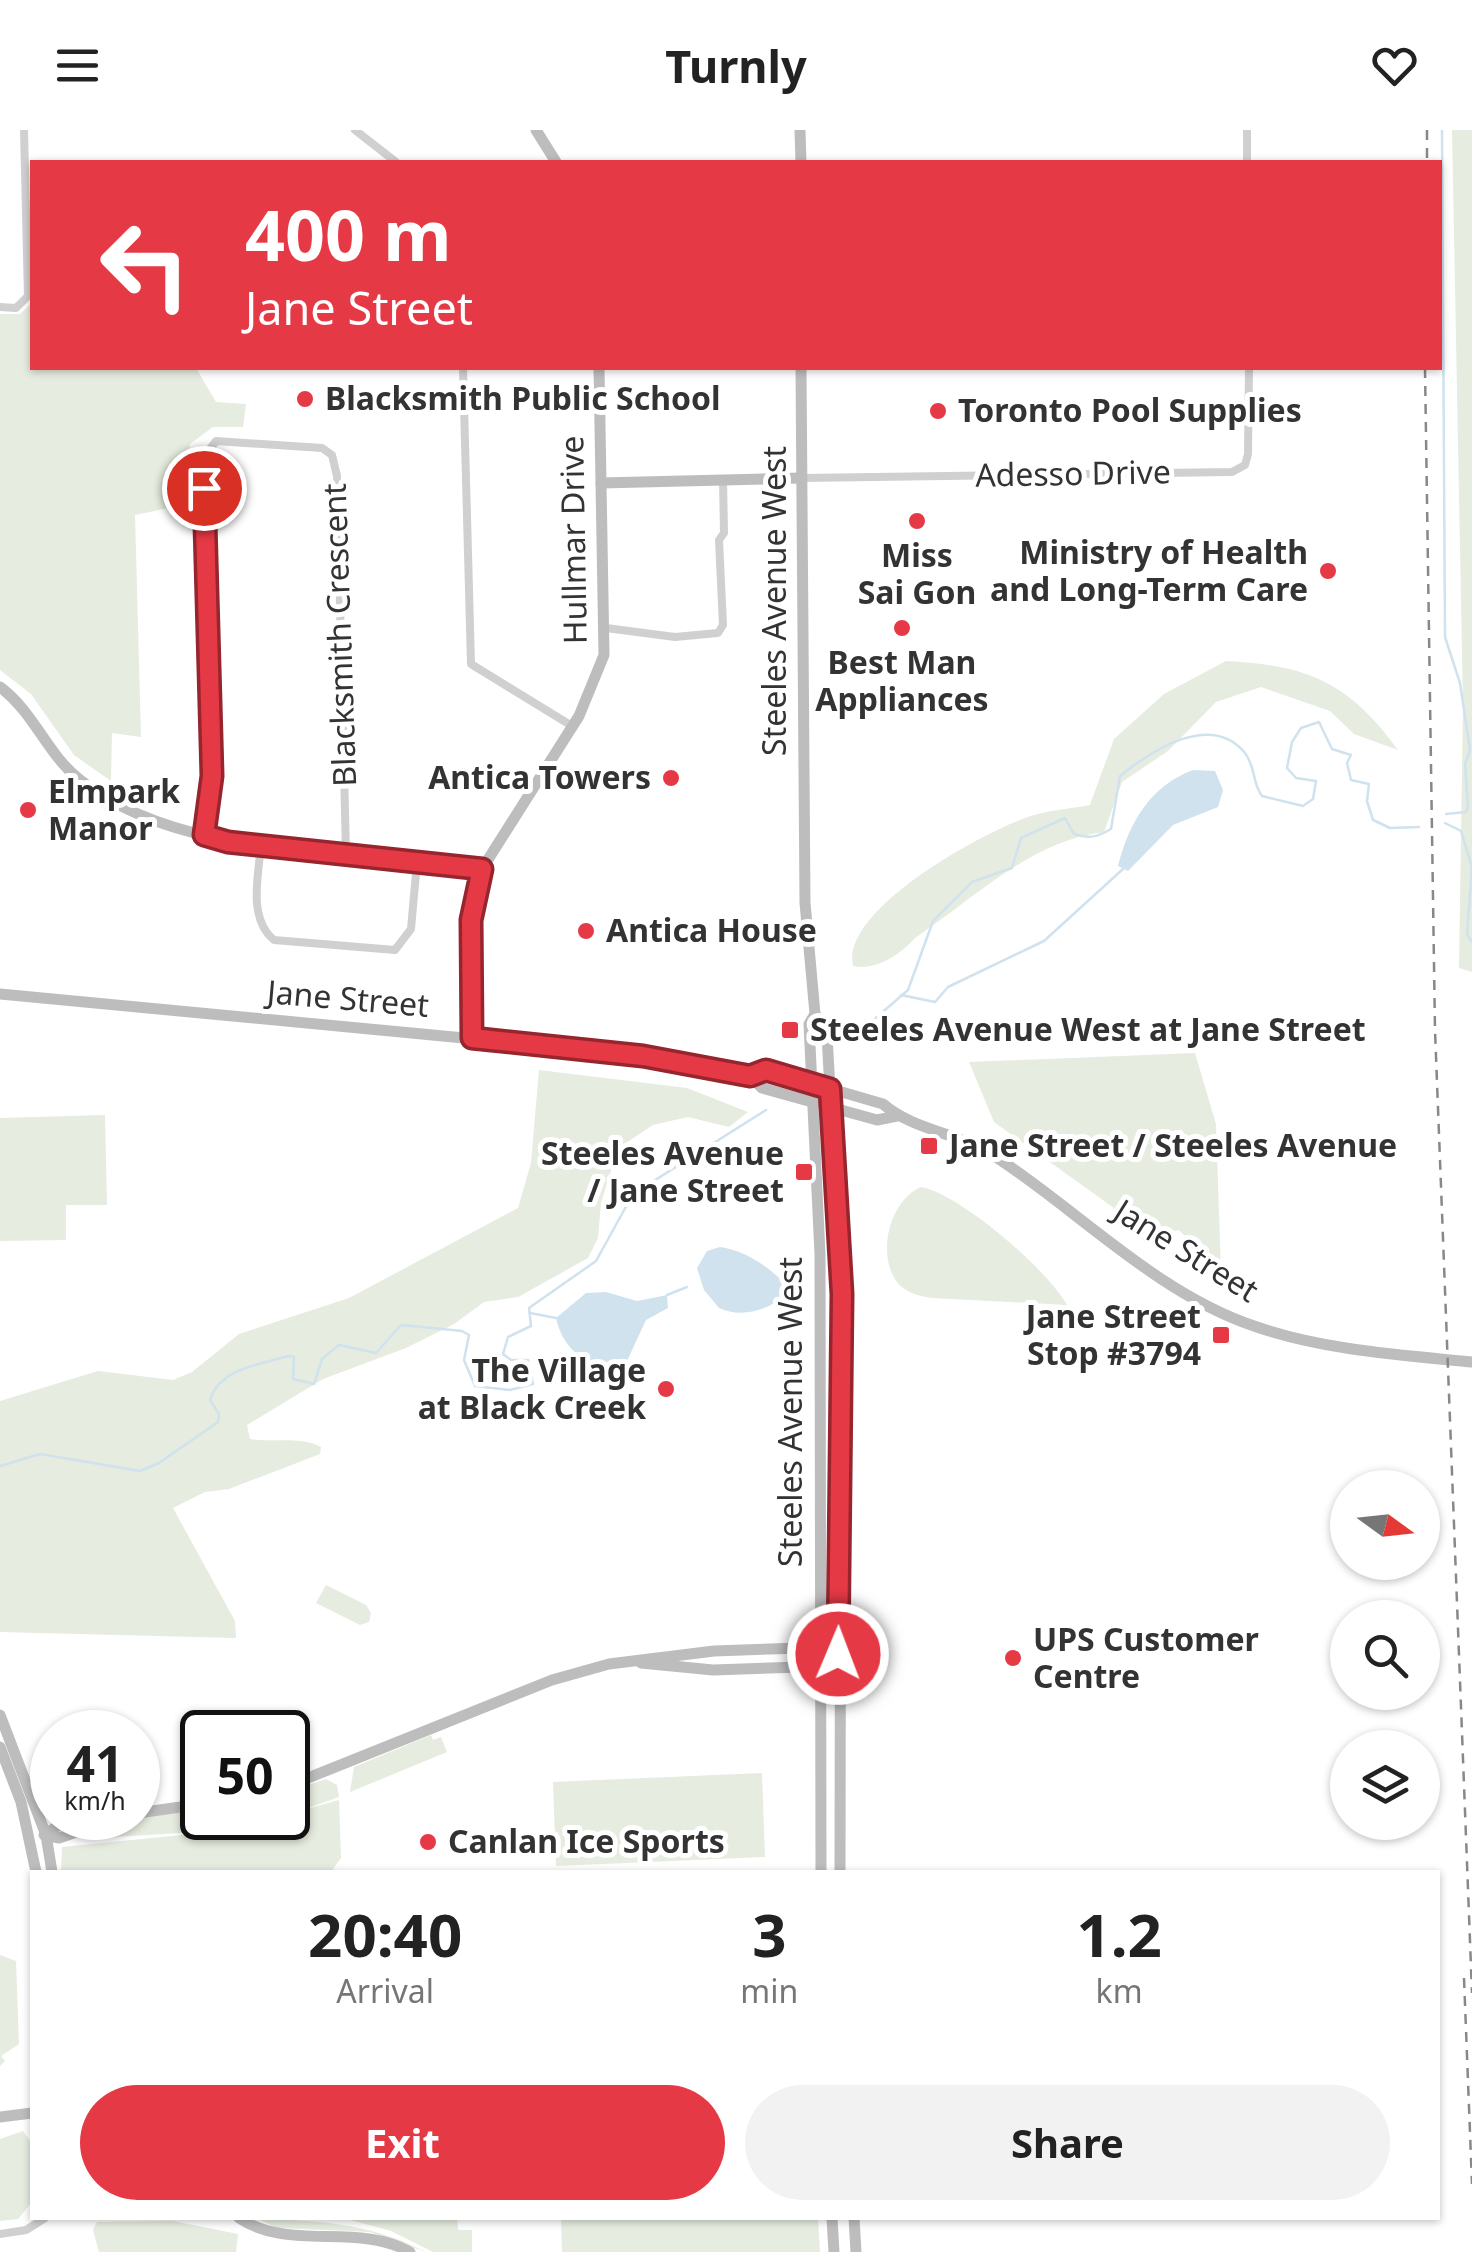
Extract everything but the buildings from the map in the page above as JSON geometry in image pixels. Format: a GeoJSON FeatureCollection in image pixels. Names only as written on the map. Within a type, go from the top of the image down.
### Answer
{"type":"FeatureCollection","features":[{"type":"Feature","properties":{"kind":"main road"},"geometry":{"type":"LineString","coordinates":[[536,130],[555,160]]}},
{"type":"Feature","properties":{"kind":"main road"},"geometry":{"type":"LineString","coordinates":[[800,130],[801,160]]}},
{"type":"Feature","properties":{"kind":"main road","name":"Hullmar Drive"},"geometry":{"type":"LineString","coordinates":[[482,869],[572,726],[599,675],[606,628],[598,370]]}},
{"type":"Feature","properties":{"kind":"main road","name":"Steeles Avenue West"},"geometry":{"type":"LineString","coordinates":[[801,370],[806,902],[815,1014],[827,1035],[842,1294],[838,1460],[840,1870]]}},
{"type":"Feature","properties":{"kind":"main road"},"geometry":{"type":"LineString","coordinates":[[601,483],[801,478]]}},
{"type":"Feature","properties":{"kind":"main road"},"geometry":{"type":"LineString","coordinates":[[0,688],[23,708],[79,780],[126,807],[204,835],[261,846],[482,869]]}},
{"type":"Feature","properties":{"kind":"main road","name":"Jane Street"},"geometry":{"type":"LineString","coordinates":[[0,994],[643,1056],[750,1076],[766,1070],[883,1104],[897,1116],[968,1140],[1150,1269],[1253,1326],[1381,1352],[1472,1362]]}},
{"type":"Feature","properties":{"kind":"main road","name":"Steeles Avenue West"},"geometry":{"type":"LineString","coordinates":[[815,1014],[810,1024],[820,1254],[821,1870]]}},
{"type":"Feature","properties":{"kind":"main road","name":"Jane Street"},"geometry":{"type":"LineString","coordinates":[[750,1076],[762,1088],[832,1108],[877,1120],[897,1116]]}},
{"type":"Feature","properties":{"kind":"main road"},"geometry":{"type":"LineString","coordinates":[[818,1460],[838,1460]]}},
{"type":"Feature","properties":{"kind":"main road"},"geometry":{"type":"LineString","coordinates":[[310,1777],[552,1680],[632,1662],[714,1650],[801,1648],[818,1657]]}},
{"type":"Feature","properties":{"kind":"main road"},"geometry":{"type":"LineString","coordinates":[[632,1662],[712,1670],[800,1667],[818,1657],[838,1654]]}},
{"type":"Feature","properties":{"kind":"main road"},"geometry":{"type":"LineString","coordinates":[[0,1715],[30,1793]]}},
{"type":"Feature","properties":{"kind":"main road"},"geometry":{"type":"LineString","coordinates":[[0,1747],[30,1838]]}},
{"type":"Feature","properties":{"kind":"main road"},"geometry":{"type":"LineString","coordinates":[[30,1840],[36,1870]]}},
{"type":"Feature","properties":{"kind":"main road"},"geometry":{"type":"LineString","coordinates":[[47,1840],[52,1870]]}},
{"type":"Feature","properties":{"kind":"main road"},"geometry":{"type":"LineString","coordinates":[[0,2117],[30,2114]]}},
{"type":"Feature","properties":{"kind":"main road"},"geometry":{"type":"LineString","coordinates":[[242,2220],[254,2228],[285,2236],[376,2239],[410,2252]]}},
{"type":"Feature","properties":{"kind":"main road"},"geometry":{"type":"LineString","coordinates":[[832,2220],[834,2252]]}},
{"type":"Feature","properties":{"kind":"main road"},"geometry":{"type":"LineString","coordinates":[[854,2220],[856,2252]]}},
{"type":"Feature","properties":{"kind":"main road"},"geometry":{"type":"LineString","coordinates":[[376,2239],[399,2252]]}},
{"type":"Feature","properties":{"kind":"street"},"geometry":{"type":"LineString","coordinates":[[0,307],[16,308],[28,296],[24,130]]}},
{"type":"Feature","properties":{"kind":"street"},"geometry":{"type":"LineString","coordinates":[[355,130],[393,160]]}},
{"type":"Feature","properties":{"kind":"street"},"geometry":{"type":"LineString","coordinates":[[1247,130],[1247,160]]}},
{"type":"Feature","properties":{"kind":"street"},"geometry":{"type":"LineString","coordinates":[[463,370],[470,664],[572,726]]}},
{"type":"Feature","properties":{"kind":"street","name":"Adesso Drive"},"geometry":{"type":"LineString","coordinates":[[801,478],[1232,472],[1244,465],[1248,454],[1249,370]]}},
{"type":"Feature","properties":{"kind":"street","name":"Blacksmith Crescent"},"geometry":{"type":"LineString","coordinates":[[204,835],[212,776],[204,457],[216,441],[322,448],[332,455],[336,476],[346,854]]}},
{"type":"Feature","properties":{"kind":"street"},"geometry":{"type":"LineString","coordinates":[[606,628],[676,638],[718,634],[723,625],[719,540],[724,533],[722,479]]}},
{"type":"Feature","properties":{"kind":"street"},"geometry":{"type":"LineString","coordinates":[[261,846],[255,901],[266,932],[274,940],[308,944],[396,950],[411,929],[418,862]]}},
{"type":"Feature","properties":{"kind":"street","name":"Hullmar Drive"},"geometry":{"type":"LineString","coordinates":[[472,1038],[471,920],[482,869]]}},
{"type":"Feature","properties":{"kind":"street"},"geometry":{"type":"LineString","coordinates":[[0,2234],[26,2230],[42,2220]]}},
{"type":"Feature","properties":{"kind":"shaded area"},"geometry":{"type":"Polygon","coordinates":[[[1452,130],[1472,130],[1472,972],[1459,968],[1463,705],[1452,130]]]}},
{"type":"Feature","properties":{"kind":"shaded area"},"geometry":{"type":"Polygon","coordinates":[[[30,305],[30,370],[197,370],[216,402],[246,404],[243,427],[213,427],[190,444],[183,505],[135,515],[141,737],[112,733],[111,781],[74,755],[31,694],[0,670],[0,314],[20,314],[30,305]]]}},
{"type":"Feature","properties":{"kind":"shaded area"},"geometry":{"type":"Polygon","coordinates":[[[1226,661],[1280,667],[1324,682],[1362,708],[1398,750],[1354,734],[1330,711],[1261,687],[1216,702],[1168,751],[1122,782],[1104,832],[1077,837],[1028,859],[895,956],[870,966],[853,966],[855,944],[869,921],[891,898],[949,856],[1007,825],[1043,813],[1090,805],[1114,739],[1164,694],[1226,661]]]}},
{"type":"Feature","properties":{"kind":"shaded area"},"geometry":{"type":"Polygon","coordinates":[[[1195,1053],[1216,1124],[1221,1272],[1193,1264],[1187,1238],[1179,1230],[1154,1235],[994,1122],[969,1062],[1195,1053]]]}},
{"type":"Feature","properties":{"kind":"shaded area"},"geometry":{"type":"Polygon","coordinates":[[[539,1070],[687,1088],[748,1112],[729,1127],[688,1117],[653,1125],[626,1143],[615,1158],[601,1203],[598,1238],[588,1258],[518,1297],[484,1302],[454,1324],[406,1348],[323,1379],[247,1425],[250,1439],[305,1442],[321,1447],[320,1454],[229,1489],[205,1492],[173,1508],[235,1621],[236,1638],[0,1632],[0,1401],[98,1371],[173,1380],[192,1372],[239,1334],[349,1298],[518,1208],[531,1163],[539,1070]]]}},
{"type":"Feature","properties":{"kind":"shaded area"},"geometry":{"type":"Polygon","coordinates":[[[105,1115],[107,1205],[66,1205],[66,1240],[0,1241],[0,1118],[105,1115]]]}},
{"type":"Feature","properties":{"kind":"shaded area"},"geometry":{"type":"Polygon","coordinates":[[[921,1187],[958,1203],[1002,1236],[1042,1273],[1067,1305],[932,1298],[900,1286],[891,1270],[887,1243],[901,1203],[921,1187]]]}},
{"type":"Feature","properties":{"kind":"shaded area"},"geometry":{"type":"Polygon","coordinates":[[[326,1585],[366,1605],[371,1613],[369,1622],[360,1625],[316,1603],[326,1585]]]}},
{"type":"Feature","properties":{"kind":"shaded area"},"geometry":{"type":"Polygon","coordinates":[[[431,1735],[433,1740],[441,1737],[447,1752],[350,1792],[354,1767],[431,1735]]]}},
{"type":"Feature","properties":{"kind":"shaded area"},"geometry":{"type":"Polygon","coordinates":[[[762,1773],[765,1857],[556,1866],[553,1782],[762,1773]]]}},
{"type":"Feature","properties":{"kind":"shaded area"},"geometry":{"type":"Polygon","coordinates":[[[326,1779],[337,1785],[339,1797],[310,1807],[310,1784],[326,1779]]]}},
{"type":"Feature","properties":{"kind":"shaded area"},"geometry":{"type":"Polygon","coordinates":[[[339,1800],[341,1858],[332,1870],[61,1870],[62,1847],[160,1837],[310,1840],[310,1808],[339,1800]]]}},
{"type":"Feature","properties":{"kind":"shaded area"},"geometry":{"type":"Polygon","coordinates":[[[180,1813],[180,1833],[160,1834],[160,1815],[180,1813]]]}},
{"type":"Feature","properties":{"kind":"shaded area"},"geometry":{"type":"Polygon","coordinates":[[[0,1955],[16,1961],[19,2044],[1,2056],[5,2061],[0,2066],[0,1955]]]}},
{"type":"Feature","properties":{"kind":"shaded area"},"geometry":{"type":"Polygon","coordinates":[[[23,2131],[30,2141],[30,2204],[18,2219],[0,2221],[0,2139],[23,2131]]]}},
{"type":"Feature","properties":{"kind":"shaded area"},"geometry":{"type":"Polygon","coordinates":[[[260,2220],[322,2222],[362,2229],[426,2252],[370,2232],[277,2228],[260,2220]]]}},
{"type":"Feature","properties":{"kind":"shaded area"},"geometry":{"type":"Polygon","coordinates":[[[350,2220],[457,2220],[458,2230],[472,2230],[472,2252],[433,2252],[391,2231],[350,2220]]]}},
{"type":"Feature","properties":{"kind":"shaded area"},"geometry":{"type":"Polygon","coordinates":[[[561,2220],[818,2220],[820,2252],[562,2252],[561,2220]]]}},
{"type":"Feature","properties":{"kind":"shaded area"},"geometry":{"type":"Polygon","coordinates":[[[173,2221],[238,2234],[236,2252],[99,2252],[93,2230],[97,2222],[173,2221]]]}},
{"type":"Feature","properties":{"kind":"water"},"geometry":{"type":"Polygon","coordinates":[[[1193,770],[1215,771],[1223,790],[1218,807],[1173,825],[1128,871],[1118,866],[1135,821],[1153,796],[1193,770]]]}},
{"type":"Feature","properties":{"kind":"water"},"geometry":{"type":"Polygon","coordinates":[[[720,1247],[746,1255],[770,1270],[783,1282],[783,1297],[752,1311],[719,1308],[704,1290],[697,1268],[707,1251],[720,1247]]]}},
{"type":"Feature","properties":{"kind":"water"},"geometry":{"type":"Polygon","coordinates":[[[606,1292],[637,1301],[667,1295],[668,1308],[646,1320],[627,1361],[614,1364],[581,1357],[566,1341],[556,1318],[586,1293],[606,1292]]]}},
{"type":"Feature","properties":{"kind":"waterway"},"geometry":{"type":"LineString","coordinates":[[1442,130],[1445,637],[1460,683],[1470,750]]}},
{"type":"Feature","properties":{"kind":"waterway"},"geometry":{"type":"LineString","coordinates":[[847,1043],[908,990],[933,921],[972,882],[1012,868],[1021,838],[1065,818],[1074,834],[1080,836],[1111,829],[1120,776],[1181,739],[1215,735],[1231,741],[1248,758],[1262,796],[1303,806],[1313,799],[1316,781],[1296,778],[1287,768],[1292,742],[1301,728],[1319,722],[1332,749],[1351,755],[1347,763],[1351,780],[1369,784],[1367,801],[1373,820],[1390,828],[1419,827]]}},
{"type":"Feature","properties":{"kind":"waterway"},"geometry":{"type":"LineString","coordinates":[[1446,814],[1466,812],[1468,808],[1465,764],[1470,750]]}},
{"type":"Feature","properties":{"kind":"waterway"},"geometry":{"type":"LineString","coordinates":[[1445,823],[1461,831],[1472,867],[1467,934],[1472,942]]}},
{"type":"Feature","properties":{"kind":"waterway"},"geometry":{"type":"LineString","coordinates":[[901,995],[935,1002],[948,987],[1044,941],[1123,869]]}},
{"type":"Feature","properties":{"kind":"waterway"},"geometry":{"type":"LineString","coordinates":[[0,1466],[40,1454],[140,1471],[159,1463],[218,1422],[219,1414],[210,1400],[215,1389],[231,1374],[288,1356],[294,1357],[293,1379],[314,1384],[322,1359],[339,1345],[376,1353],[401,1325],[469,1335],[464,1360],[475,1386],[510,1390],[533,1384],[528,1360],[511,1360],[503,1354],[508,1337],[531,1326],[529,1308],[596,1261],[633,1194],[766,1110]]}},
{"type":"Feature","properties":{"kind":"waterway"},"geometry":{"type":"LineString","coordinates":[[667,1295],[687,1287]]}},
{"type":"Feature","properties":{"kind":"waterway"},"geometry":{"type":"LineString","coordinates":[[530,1313],[556,1318]]}},
{"type":"Feature","properties":{"kind":"railway"},"geometry":{"type":"LineString","coordinates":[[1427,130],[1427,160]]}},
{"type":"Feature","properties":{"kind":"railway"},"geometry":{"type":"LineString","coordinates":[[1425,370],[1435,1030],[1472,1993]]}},
{"type":"Feature","properties":{"kind":"railway"},"geometry":{"type":"LineString","coordinates":[[1464,1978],[1472,2184]]}},
{"type":"Feature","properties":{"kind":"place","name":"Blacksmith Public School"},"geometry":{"type":"Point","coordinates":[305,399]}},
{"type":"Feature","properties":{"kind":"place","name":"Toronto Pool Supplies"},"geometry":{"type":"Point","coordinates":[938,411]}},
{"type":"Feature","properties":{"kind":"place","name":"Miss Sai Gon"},"geometry":{"type":"Point","coordinates":[917,521]}},
{"type":"Feature","properties":{"kind":"place","name":"Ministry of Health and Long-Term Care"},"geometry":{"type":"Point","coordinates":[1328,571]}},
{"type":"Feature","properties":{"kind":"place","name":"Best Man Appliances"},"geometry":{"type":"Point","coordinates":[902,628]}},
{"type":"Feature","properties":{"kind":"place","name":"Antica Towers"},"geometry":{"type":"Point","coordinates":[671,778]}},
{"type":"Feature","properties":{"kind":"place","name":"Elmpark Manor"},"geometry":{"type":"Point","coordinates":[28,810]}},
{"type":"Feature","properties":{"kind":"place","name":"Antica House"},"geometry":{"type":"Point","coordinates":[586,931]}},
{"type":"Feature","properties":{"kind":"place","name":"Steeles Avenue West at Jane Street"},"geometry":{"type":"Point","coordinates":[790,1030]}},
{"type":"Feature","properties":{"kind":"place","name":"Jane Street / Steeles Avenue"},"geometry":{"type":"Point","coordinates":[929,1146]}},
{"type":"Feature","properties":{"kind":"place","name":"Steeles Avenue / Jane Street"},"geometry":{"type":"Point","coordinates":[804,1172]}},
{"type":"Feature","properties":{"kind":"place","name":"Jane Street Stop #3794"},"geometry":{"type":"Point","coordinates":[1221,1335]}},
{"type":"Feature","properties":{"kind":"place","name":"The Village at Black Creek"},"geometry":{"type":"Point","coordinates":[666,1389]}},
{"type":"Feature","properties":{"kind":"place","name":"UPS Customer Centre"},"geometry":{"type":"Point","coordinates":[1013,1658]}},
{"type":"Feature","properties":{"kind":"place","name":"Canlan Ice Sports"},"geometry":{"type":"Point","coordinates":[428,1842]}},
{"type":"Feature","properties":{"kind":"route"},"geometry":{"type":"LineString","coordinates":[[204,488],[212,776],[204,835],[228,842],[482,869],[472,901],[472,1038],[681,1061],[750,1076],[766,1070],[830,1089],[842,1294],[838,1654]]}}]}
